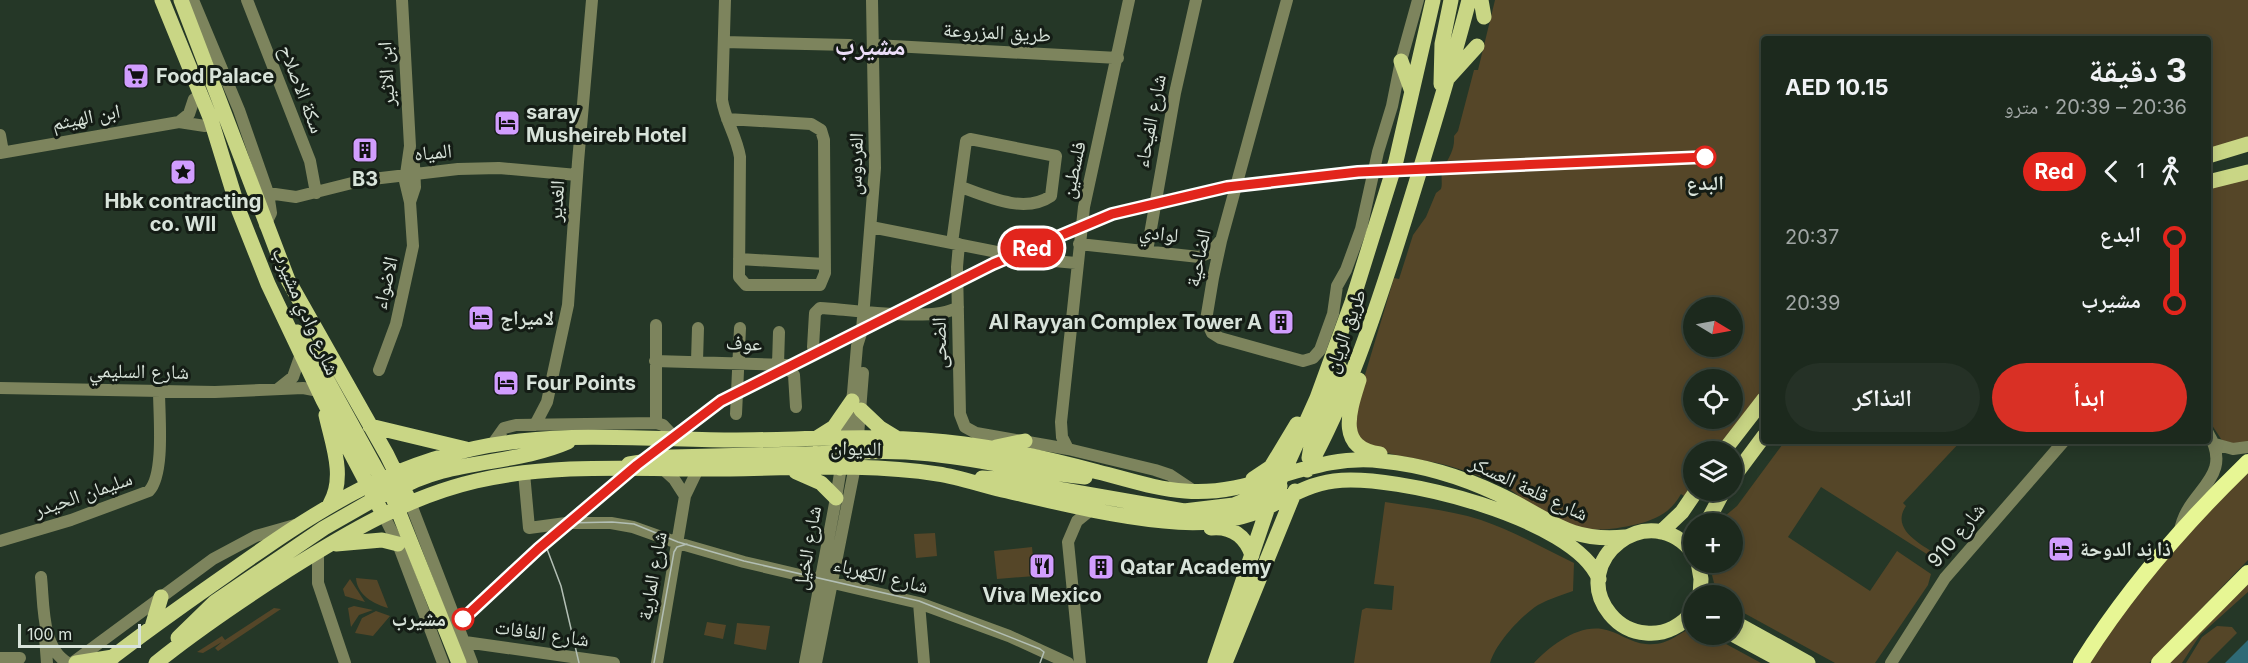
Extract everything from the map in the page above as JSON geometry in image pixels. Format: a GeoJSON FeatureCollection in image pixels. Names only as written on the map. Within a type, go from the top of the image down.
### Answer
{"type":"FeatureCollection","features":[{"type":"Feature","properties":{"kind":"highway"},"geometry":{"type":"LineString","coordinates":[[2081,663],[2138,580],[2180,531],[2248,462]]}},
{"type":"Feature","properties":{"kind":"highway"},"geometry":{"type":"LineString","coordinates":[[2159,663],[2248,573]]}},
{"type":"Feature","properties":{"kind":"main road","name":"شارع وادي مشيرب"},"geometry":{"type":"LineString","coordinates":[[153,0],[205,126],[220,150]]}},
{"type":"Feature","properties":{"kind":"main road","name":"شارع وادي مشيرب"},"geometry":{"type":"LineString","coordinates":[[162,0],[211,120],[239,211],[284,319],[321,396],[389,493]]}},
{"type":"Feature","properties":{"kind":"main road","name":"شارع وادي مشيرب"},"geometry":{"type":"LineString","coordinates":[[172,0],[213,83]]}},
{"type":"Feature","properties":{"kind":"main road","name":"شارع وادي مشيرب"},"geometry":{"type":"LineString","coordinates":[[181,0],[298,300],[396,472]]}},
{"type":"Feature","properties":{"kind":"main road","name":"طريق الريان"},"geometry":{"type":"LineString","coordinates":[[1215,663],[1252,555],[1281,491],[1336,347],[1389,185],[1412,92],[1421,0]]}},
{"type":"Feature","properties":{"kind":"main road"},"geometry":{"type":"LineString","coordinates":[[1442,99],[1442,44],[1451,0]]}},
{"type":"Feature","properties":{"kind":"main road","name":"طريق الريان"},"geometry":{"type":"LineString","coordinates":[[1314,474],[1361,350],[1442,99],[1469,0]]}},
{"type":"Feature","properties":{"kind":"main road"},"geometry":{"type":"LineString","coordinates":[[1481,0],[1484,17]]}},
{"type":"Feature","properties":{"kind":"main road"},"geometry":{"type":"LineString","coordinates":[[1448,78],[1477,46]]}},
{"type":"Feature","properties":{"kind":"main road"},"geometry":{"type":"LineString","coordinates":[[1401,61],[1410,79],[1412,92]]}},
{"type":"Feature","properties":{"kind":"main road"},"geometry":{"type":"LineString","coordinates":[[2211,155],[2248,144]]}},
{"type":"Feature","properties":{"kind":"main road"},"geometry":{"type":"LineString","coordinates":[[2211,181],[2248,172]]}},
{"type":"Feature","properties":{"kind":"main road"},"geometry":{"type":"LineString","coordinates":[[1389,185],[1381,230],[1356,319],[1310,442],[1314,474],[1335,469],[1371,468],[1482,486]]}},
{"type":"Feature","properties":{"kind":"main road"},"geometry":{"type":"LineString","coordinates":[[284,319],[311,350],[389,493],[459,663]]}},
{"type":"Feature","properties":{"kind":"main road"},"geometry":{"type":"LineString","coordinates":[[1218,491],[1229,484],[1257,478],[1268,470],[1303,414],[1324,364],[1336,347]]}},
{"type":"Feature","properties":{"kind":"main road"},"geometry":{"type":"LineString","coordinates":[[1361,350],[1361,372],[1349,416],[1352,438],[1367,452],[1405,458],[1415,466]]}},
{"type":"Feature","properties":{"kind":"main road"},"geometry":{"type":"LineString","coordinates":[[321,396],[337,471],[336,489],[330,504]]}},
{"type":"Feature","properties":{"kind":"main road"},"geometry":{"type":"LineString","coordinates":[[1732,441],[1761,403]]}},
{"type":"Feature","properties":{"kind":"main road"},"geometry":{"type":"LineString","coordinates":[[813,440],[834,427],[856,405],[880,428],[900,440]]}},
{"type":"Feature","properties":{"kind":"main road"},"geometry":{"type":"LineString","coordinates":[[370,426],[469,450]]}},
{"type":"Feature","properties":{"kind":"main road"},"geometry":{"type":"LineString","coordinates":[[160,660],[208,607],[314,535],[389,493],[459,467],[538,453],[576,438]]}},
{"type":"Feature","properties":{"kind":"main road","name":"الديوان"},"geometry":{"type":"LineString","coordinates":[[1281,491],[1258,484],[1218,491],[1195,492],[1158,488],[988,448],[944,442],[900,440],[850,454],[778,467],[524,473],[389,493],[396,472],[469,450],[522,440],[576,438],[813,440],[850,454],[925,472],[1093,508],[1181,522],[1222,521],[1281,491],[1314,474]]}},
{"type":"Feature","properties":{"kind":"main road"},"geometry":{"type":"LineString","coordinates":[[1743,464],[1761,440]]}},
{"type":"Feature","properties":{"kind":"main road"},"geometry":{"type":"LineString","coordinates":[[988,448],[1025,441]]}},
{"type":"Feature","properties":{"kind":"main road"},"geometry":{"type":"LineString","coordinates":[[603,470],[662,457],[850,454],[950,456],[1065,475],[1127,480]]}},
{"type":"Feature","properties":{"kind":"main road","name":"شارع قلعة العسكر"},"geometry":{"type":"LineString","coordinates":[[1281,491],[1314,474],[1359,459],[1415,466],[1482,486],[1573,534],[1598,538],[1625,537],[1638,532],[1661,532]]}},
{"type":"Feature","properties":{"kind":"main road"},"geometry":{"type":"LineString","coordinates":[[778,467],[813,478],[836,498]]}},
{"type":"Feature","properties":{"kind":"main road","name":"شارع قلعة العسكر"},"geometry":{"type":"LineString","coordinates":[[1314,474],[1374,480],[1447,494],[1484,505],[1523,521],[1578,551],[1589,561],[1599,579]]}},
{"type":"Feature","properties":{"kind":"main road"},"geometry":{"type":"LineString","coordinates":[[968,481],[1001,479],[1184,511],[1234,505],[1281,491]]}},
{"type":"Feature","properties":{"kind":"main road","name":"طريق الريان"},"geometry":{"type":"LineString","coordinates":[[1225,663],[1240,625],[1281,491]]}},
{"type":"Feature","properties":{"kind":"main road"},"geometry":{"type":"LineString","coordinates":[[76,663],[109,660],[296,525],[330,504],[389,493]]}},
{"type":"Feature","properties":{"kind":"main road"},"geometry":{"type":"LineString","coordinates":[[160,660],[256,591],[383,514],[389,493]]}},
{"type":"Feature","properties":{"kind":"main road"},"geometry":{"type":"LineString","coordinates":[[1683,544],[1677,538],[1661,532],[1682,512],[1690,501]]}},
{"type":"Feature","properties":{"kind":"main road"},"geometry":{"type":"LineString","coordinates":[[1181,522],[1196,529],[1231,529],[1246,542],[1252,555]]}},
{"type":"Feature","properties":{"kind":"main road"},"geometry":{"type":"LineString","coordinates":[[1625,537],[1609,552],[1599,579],[1600,595],[1607,610],[1618,622],[1630,630],[1645,633],[1660,633],[1683,622]]}},
{"type":"Feature","properties":{"kind":"main road"},"geometry":{"type":"LineString","coordinates":[[322,549],[368,540],[396,539]]}},
{"type":"Feature","properties":{"kind":"main road"},"geometry":{"type":"LineString","coordinates":[[152,627],[161,597]]}},
{"type":"Feature","properties":{"kind":"main road"},"geometry":{"type":"LineString","coordinates":[[1743,627],[1808,663]]}},
{"type":"Feature","properties":{"kind":"main road"},"geometry":{"type":"LineString","coordinates":[[1743,640],[1786,663]]}},
{"type":"Feature","properties":{"kind":"street","name":"شارع وادي مشيرب"},"geometry":{"type":"LineString","coordinates":[[193,0],[239,110],[268,193],[268,219]]}},
{"type":"Feature","properties":{"kind":"street","name":"سكة الاصلاح"},"geometry":{"type":"LineString","coordinates":[[247,0],[310,161],[315,193]]}},
{"type":"Feature","properties":{"kind":"street","name":"ابن الاثير"},"geometry":{"type":"LineString","coordinates":[[402,0],[410,173]]}},
{"type":"Feature","properties":{"kind":"street","name":"الغدير"},"geometry":{"type":"LineString","coordinates":[[535,425],[547,402],[568,305],[592,0]]}},
{"type":"Feature","properties":{"kind":"street"},"geometry":{"type":"LineString","coordinates":[[725,0],[722,100],[727,119],[735,136],[740,157],[740,280],[749,285],[817,286],[824,279],[825,264],[824,140],[821,130],[808,123],[727,119]]}},
{"type":"Feature","properties":{"kind":"street","name":"الفردوس"},"geometry":{"type":"LineString","coordinates":[[850,454],[856,405],[857,346],[862,330],[872,227],[876,138],[872,0]]}},
{"type":"Feature","properties":{"kind":"street","name":"فلسطين"},"geometry":{"type":"LineString","coordinates":[[1068,449],[1062,437],[1060,422],[1079,244],[1129,0]]}},
{"type":"Feature","properties":{"kind":"street","name":"شارع الفيحاء"},"geometry":{"type":"LineString","coordinates":[[1146,251],[1175,93],[1196,0]]}},
{"type":"Feature","properties":{"kind":"street","name":"الضاحية"},"geometry":{"type":"LineString","coordinates":[[1287,0],[1221,241],[1206,316],[1212,333],[1223,339],[1303,361],[1313,358],[1320,350],[1333,314],[1337,286],[1344,274]]}},
{"type":"Feature","properties":{"kind":"street","name":"طريق الريان"},"geometry":{"type":"LineString","coordinates":[[1344,274],[1365,217],[1376,160],[1392,106],[1401,61],[1421,0]]}},
{"type":"Feature","properties":{"kind":"street"},"geometry":{"type":"LineString","coordinates":[[724,42],[850,45]]}},
{"type":"Feature","properties":{"kind":"street","name":"طريق المزروعة"},"geometry":{"type":"LineString","coordinates":[[874,45],[1118,58]]}},
{"type":"Feature","properties":{"kind":"street"},"geometry":{"type":"LineString","coordinates":[[179,122],[189,114],[194,99]]}},
{"type":"Feature","properties":{"kind":"street","name":"ابن الهيثم"},"geometry":{"type":"LineString","coordinates":[[2,152],[179,122],[205,126]]}},
{"type":"Feature","properties":{"kind":"street"},"geometry":{"type":"LineString","coordinates":[[0,135],[2,152]]}},
{"type":"Feature","properties":{"kind":"street","name":"الضحى"},"geometry":{"type":"LineString","coordinates":[[960,187],[1010,202],[1033,206],[1051,196],[1056,156],[970,139],[964,143],[960,187],[956,244],[960,414],[965,427],[976,433],[1025,441]]}},
{"type":"Feature","properties":{"kind":"street","name":"المياه"},"geometry":{"type":"LineString","coordinates":[[268,193],[296,197],[364,180],[410,173],[486,167],[577,175]]}},
{"type":"Feature","properties":{"kind":"street","name":"الاضواء"},"geometry":{"type":"LineString","coordinates":[[378,370],[392,337],[410,268],[413,246],[410,173]]}},
{"type":"Feature","properties":{"kind":"street","name":"المياه"},"geometry":{"type":"LineString","coordinates":[[268,219],[296,197]]}},
{"type":"Feature","properties":{"kind":"street"},"geometry":{"type":"LineString","coordinates":[[872,227],[1076,267]]}},
{"type":"Feature","properties":{"kind":"street","name":"لوادي"},"geometry":{"type":"LineString","coordinates":[[1079,244],[1199,257],[1211,252],[1221,241]]}},
{"type":"Feature","properties":{"kind":"street","name":"لوادي"},"geometry":{"type":"LineString","coordinates":[[1199,257],[1213,278]]}},
{"type":"Feature","properties":{"kind":"street"},"geometry":{"type":"LineString","coordinates":[[739,259],[825,264]]}},
{"type":"Feature","properties":{"kind":"street"},"geometry":{"type":"LineString","coordinates":[[813,347],[815,313],[818,309],[940,313],[958,307]]}},
{"type":"Feature","properties":{"kind":"street"},"geometry":{"type":"LineString","coordinates":[[656,325],[656,423]]}},
{"type":"Feature","properties":{"kind":"street"},"geometry":{"type":"LineString","coordinates":[[697,361],[698,328]]}},
{"type":"Feature","properties":{"kind":"street"},"geometry":{"type":"LineString","coordinates":[[736,414],[740,328]]}},
{"type":"Feature","properties":{"kind":"street"},"geometry":{"type":"LineString","coordinates":[[778,364],[779,332]]}},
{"type":"Feature","properties":{"kind":"street"},"geometry":{"type":"LineString","coordinates":[[277,389],[293,377],[301,354]]}},
{"type":"Feature","properties":{"kind":"street","name":"عوف"},"geometry":{"type":"LineString","coordinates":[[655,361],[778,364],[792,370],[796,407]]}},
{"type":"Feature","properties":{"kind":"street","name":"شارع السليمي"},"geometry":{"type":"LineString","coordinates":[[0,388],[159,391],[303,388],[321,396]]}},
{"type":"Feature","properties":{"kind":"street","name":"سليمان الحيدر"},"geometry":{"type":"LineString","coordinates":[[0,542],[71,520],[149,491],[154,485],[158,472],[159,391]]}},
{"type":"Feature","properties":{"kind":"street"},"geometry":{"type":"LineString","coordinates":[[547,402],[556,424]]}},
{"type":"Feature","properties":{"kind":"street","name":"فلسطين"},"geometry":{"type":"LineString","coordinates":[[1049,446],[1060,422]]}},
{"type":"Feature","properties":{"kind":"street"},"geometry":{"type":"LineString","coordinates":[[492,446],[504,428],[556,424],[656,423],[667,428],[676,440]]}},
{"type":"Feature","properties":{"kind":"street"},"geometry":{"type":"LineString","coordinates":[[2211,438],[2233,449],[2248,447]]}},
{"type":"Feature","properties":{"kind":"street"},"geometry":{"type":"LineString","coordinates":[[2180,531],[2187,509],[2215,471],[2217,460],[2211,438]]}},
{"type":"Feature","properties":{"kind":"street"},"geometry":{"type":"LineString","coordinates":[[1025,441],[1159,471],[1195,492]]}},
{"type":"Feature","properties":{"kind":"street","name":"شارع 910"},"geometry":{"type":"LineString","coordinates":[[1891,663],[1945,578],[2061,444]]}},
{"type":"Feature","properties":{"kind":"street","name":"شارع الخيل"},"geometry":{"type":"LineString","coordinates":[[816,663],[836,498],[850,454]]}},
{"type":"Feature","properties":{"kind":"street","name":"شارع الخيل"},"geometry":{"type":"LineString","coordinates":[[805,663],[826,582],[850,454]]}},
{"type":"Feature","properties":{"kind":"street"},"geometry":{"type":"LineString","coordinates":[[663,469],[674,479],[685,496]]}},
{"type":"Feature","properties":{"kind":"street","name":"شارع المارية"},"geometry":{"type":"LineString","coordinates":[[657,663],[685,496],[698,469]]}},
{"type":"Feature","properties":{"kind":"street","name":"شارع الكهرباء"},"geometry":{"type":"LineString","coordinates":[[524,473],[529,528],[566,523],[611,523],[633,526],[678,543],[826,582],[919,603],[1009,636],[1068,663]]}},
{"type":"Feature","properties":{"kind":"street","name":"شارع وادي مشيرب"},"geometry":{"type":"LineString","coordinates":[[389,493],[465,642],[472,663]]}},
{"type":"Feature","properties":{"kind":"street"},"geometry":{"type":"LineString","coordinates":[[1080,663],[1068,542],[1077,521],[1093,508]]}},
{"type":"Feature","properties":{"kind":"street"},"geometry":{"type":"LineString","coordinates":[[383,514],[396,539],[443,663]]}},
{"type":"Feature","properties":{"kind":"street"},"geometry":{"type":"LineString","coordinates":[[47,627],[56,654],[70,663],[229,550],[268,532],[296,525]]}},
{"type":"Feature","properties":{"kind":"street"},"geometry":{"type":"LineString","coordinates":[[322,549],[318,583],[345,663]]}},
{"type":"Feature","properties":{"kind":"street"},"geometry":{"type":"LineString","coordinates":[[41,577],[47,627],[46,663]]}},
{"type":"Feature","properties":{"kind":"street"},"geometry":{"type":"LineString","coordinates":[[919,603],[924,663]]}},
{"type":"Feature","properties":{"kind":"street","name":"شارع الغافات"},"geometry":{"type":"LineString","coordinates":[[465,642],[523,648],[614,663]]}},
{"type":"Feature","properties":{"kind":"street"},"geometry":{"type":"LineString","coordinates":[[0,658],[20,658]]}},
{"type":"Feature","properties":{"kind":"shaded area"},"geometry":{"type":"Polygon","coordinates":[[[1495,0],[2248,0],[2248,138],[2211,148],[2211,36],[1761,36],[1761,394],[1743,417],[1743,369],[1683,369],[1683,429],[1733,429],[1724,441],[1683,441],[1683,495],[1681,494],[1663,514],[1651,520],[1622,527],[1594,529],[1570,525],[1530,506],[1514,493],[1488,479],[1436,463],[1372,449],[1361,444],[1352,418],[1394,278],[1399,279],[1413,235],[1426,217],[1436,193],[1441,189],[1442,172],[1453,149],[1454,136],[1458,131],[1474,70],[1478,70],[1495,0]]]}},
{"type":"Feature","properties":{"kind":"shaded area"},"geometry":{"type":"Polygon","coordinates":[[[2248,178],[2248,444],[2245,445],[2223,442],[2211,424],[2211,187],[2248,178]]]}},
{"type":"Feature","properties":{"kind":"shaded area"},"geometry":{"type":"Polygon","coordinates":[[[1783,444],[1958,444],[1903,503],[1906,506],[1902,515],[1905,530],[1911,537],[1942,558],[1941,563],[1821,487],[1788,537],[1870,591],[1897,551],[1931,574],[1928,585],[1875,663],[1835,663],[1743,612],[1743,585],[1714,585],[1712,573],[1743,573],[1743,513],[1729,513],[1743,501],[1783,444]]]}},
{"type":"Feature","properties":{"kind":"shaded area"},"geometry":{"type":"Polygon","coordinates":[[[2248,472],[2248,560],[2149,663],[2088,663],[2154,569],[2248,472]]]}},
{"type":"Feature","properties":{"kind":"shaded area"},"geometry":{"type":"Polygon","coordinates":[[[1385,502],[1469,517],[1516,534],[1574,563],[1573,591],[1538,605],[1524,616],[1503,639],[1490,663],[1354,663],[1362,610],[1366,608],[1392,610],[1394,586],[1374,584],[1385,502]]]}},
{"type":"Feature","properties":{"kind":"shaded area"},"geometry":{"type":"Polygon","coordinates":[[[935,533],[937,556],[916,558],[914,534],[935,533]]]}},
{"type":"Feature","properties":{"kind":"shaded area"},"geometry":{"type":"Polygon","coordinates":[[[1032,547],[1035,576],[997,579],[994,551],[1032,547]]]}},
{"type":"Feature","properties":{"kind":"shaded area"},"geometry":{"type":"Polygon","coordinates":[[[356,578],[377,580],[388,608],[377,604],[363,594],[356,578]]]}},
{"type":"Feature","properties":{"kind":"shaded area"},"geometry":{"type":"Polygon","coordinates":[[[350,579],[365,602],[345,596],[343,589],[350,579]]]}},
{"type":"Feature","properties":{"kind":"shaded area"},"geometry":{"type":"Polygon","coordinates":[[[2248,582],[2248,592],[2200,635],[2182,663],[2169,663],[2248,582]]]}},
{"type":"Feature","properties":{"kind":"shaded area"},"geometry":{"type":"Polygon","coordinates":[[[354,606],[373,610],[359,615],[351,627],[348,608],[354,606]]]}},
{"type":"Feature","properties":{"kind":"shaded area"},"geometry":{"type":"Polygon","coordinates":[[[274,608],[281,609],[218,651],[215,648],[222,642],[203,653],[197,652],[222,636],[225,640],[274,608]]]}},
{"type":"Feature","properties":{"kind":"shaded area"},"geometry":{"type":"Polygon","coordinates":[[[376,611],[390,616],[373,636],[355,633],[362,618],[376,611]]]}},
{"type":"Feature","properties":{"kind":"shaded area"},"geometry":{"type":"Polygon","coordinates":[[[707,622],[726,625],[723,639],[704,635],[707,622]]]}},
{"type":"Feature","properties":{"kind":"shaded area"},"geometry":{"type":"Polygon","coordinates":[[[737,623],[770,626],[766,650],[734,644],[737,623]]]}},
{"type":"Feature","properties":{"kind":"shaded area"},"geometry":{"type":"Polygon","coordinates":[[[2217,626],[2232,627],[2237,633],[2207,663],[2186,663],[2202,637],[2217,626]]]}},
{"type":"Feature","properties":{"kind":"shaded area"},"geometry":{"type":"Polygon","coordinates":[[[1602,629],[1634,642],[1646,644],[1666,641],[1683,632],[1683,645],[1728,645],[1761,663],[1534,663],[1556,644],[1583,630],[1602,629]]]}},
{"type":"Feature","properties":{"kind":"water"},"geometry":{"type":"Polygon","coordinates":[[[2248,640],[2248,663],[2225,663],[2248,640]]]}},
{"type":"Feature","properties":{"kind":"tram line"},"geometry":{"type":"LineString","coordinates":[[579,663],[561,586],[544,541],[546,535],[566,523],[612,522],[634,524],[678,542],[744,561],[919,601],[1040,649],[1044,652],[1040,663]]}},
{"type":"Feature","properties":{"kind":"tram line"},"geometry":{"type":"LineString","coordinates":[[654,663],[674,552],[677,547],[687,544]]}},
{"type":"Feature","properties":{"kind":"metro line","name":"Red"},"geometry":{"type":"LineString","coordinates":[[463,619],[538,549],[637,465],[721,401],[837,340],[993,264],[1112,214],[1227,187],[1358,172],[1705,157]]}},
{"type":"Feature","properties":{"kind":"place","name":"Food Palace"},"geometry":{"type":"Point","coordinates":[136,76]}},
{"type":"Feature","properties":{"kind":"place","name":"saray Musheireb Hotel"},"geometry":{"type":"Point","coordinates":[507,123]}},
{"type":"Feature","properties":{"kind":"place","name":"B3"},"geometry":{"type":"Point","coordinates":[365,150]}},
{"type":"Feature","properties":{"kind":"place","name":"البدع"},"geometry":{"type":"Point","coordinates":[1705,157]}},
{"type":"Feature","properties":{"kind":"place","name":"Hbk contracting co. Wll"},"geometry":{"type":"Point","coordinates":[183,172]}},
{"type":"Feature","properties":{"kind":"place","name":"لاميراج"},"geometry":{"type":"Point","coordinates":[481,318]}},
{"type":"Feature","properties":{"kind":"place","name":"Al Rayyan Complex Tower A"},"geometry":{"type":"Point","coordinates":[1281,322]}},
{"type":"Feature","properties":{"kind":"place","name":"Four Points"},"geometry":{"type":"Point","coordinates":[506,383]}},
{"type":"Feature","properties":{"kind":"place","name":"ذا نِد الدوحة"},"geometry":{"type":"Point","coordinates":[2061,549]}},
{"type":"Feature","properties":{"kind":"place","name":"Viva Mexico"},"geometry":{"type":"Point","coordinates":[1042,566]}},
{"type":"Feature","properties":{"kind":"place","name":"Qatar Academy"},"geometry":{"type":"Point","coordinates":[1101,567]}},
{"type":"Feature","properties":{"kind":"place","name":"مشيرب"},"geometry":{"type":"Point","coordinates":[463,619]}},
{"type":"Feature","properties":{"kind":"district","name":"مشيرب"},"geometry":{"type":"Point","coordinates":[870,46]}}]}
